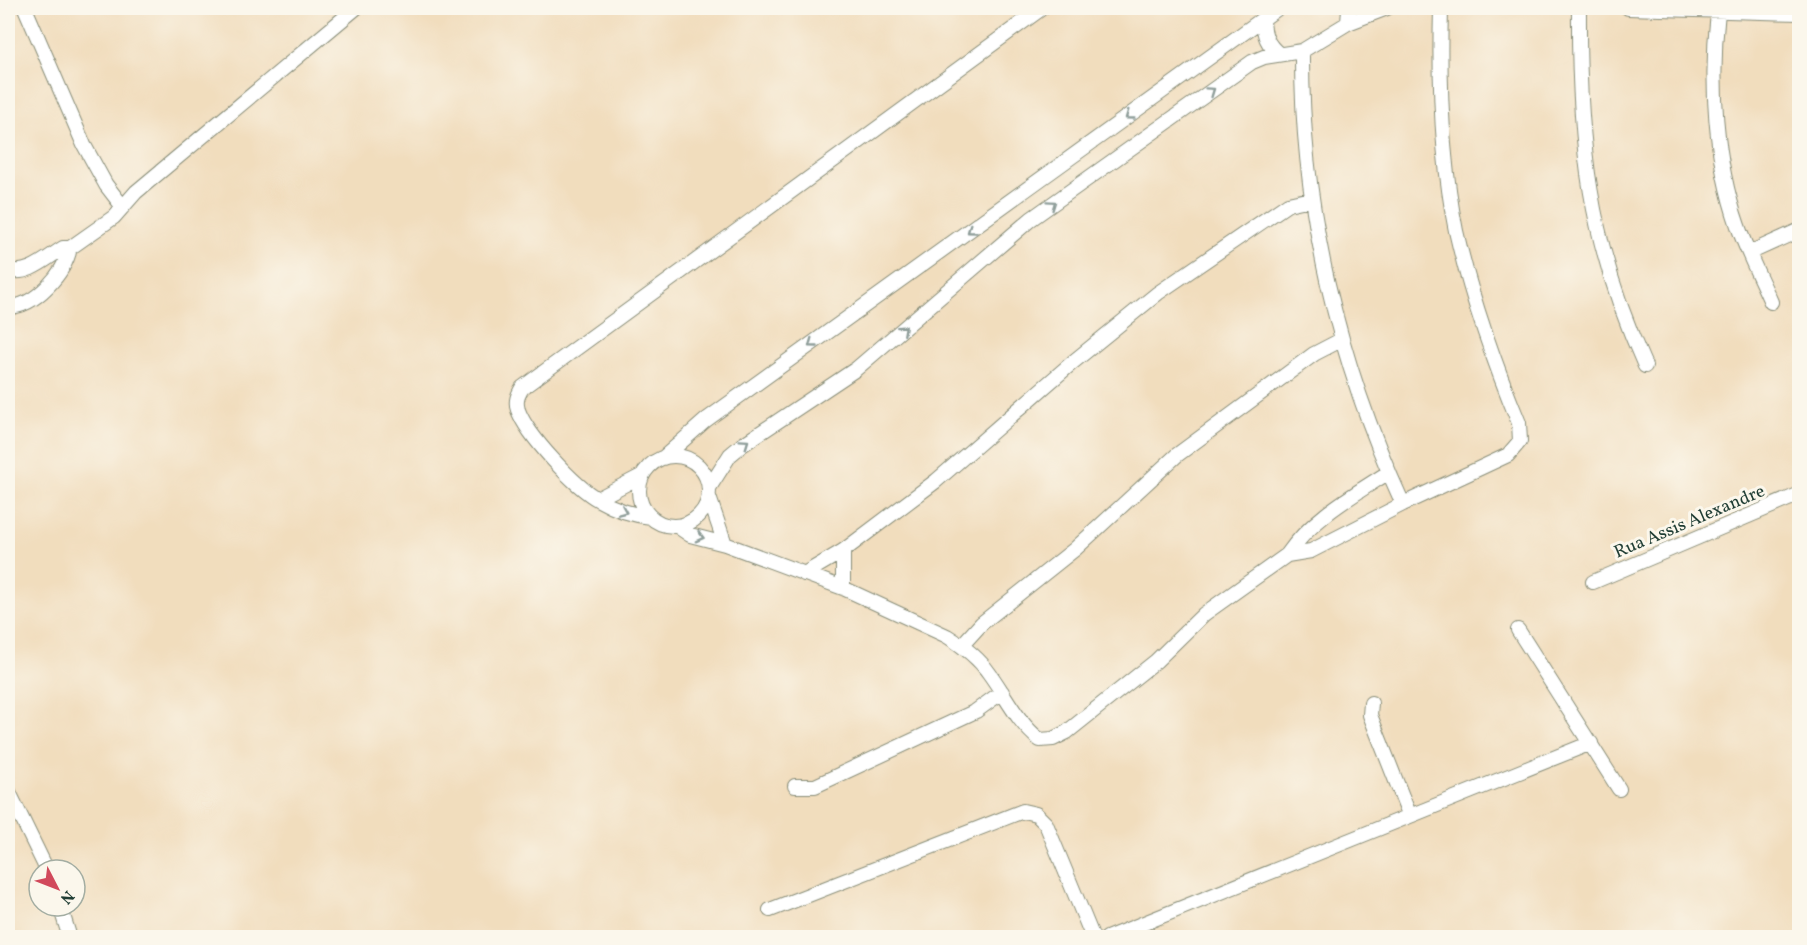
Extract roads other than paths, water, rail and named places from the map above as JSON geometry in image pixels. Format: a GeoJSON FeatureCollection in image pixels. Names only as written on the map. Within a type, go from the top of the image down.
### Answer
{"type":"FeatureCollection","features":[{"type":"Feature","properties":{"kind":"street"},"geometry":{"type":"LineString","coordinates":[[25,8],[84,146],[106,186],[123,207]]}},
{"type":"Feature","properties":{"kind":"street"},"geometry":{"type":"LineString","coordinates":[[8,269],[22,272],[63,248],[70,248],[114,217],[136,192],[356,8]]}},
{"type":"Feature","properties":{"kind":"street"},"geometry":{"type":"LineString","coordinates":[[651,517],[630,515],[597,499],[578,485],[550,455],[517,409],[516,399],[522,388],[1042,8]]}},
{"type":"Feature","properties":{"kind":"street"},"geometry":{"type":"LineString","coordinates":[[597,499],[643,475],[655,462],[663,458],[706,420],[1278,8]]}},
{"type":"Feature","properties":{"kind":"street"},"geometry":{"type":"LineString","coordinates":[[1348,23],[1349,8]]}},
{"type":"Feature","properties":{"kind":"street"},"geometry":{"type":"LineString","coordinates":[[677,526],[686,524],[701,514],[709,493],[730,455],[856,369],[1031,219],[1252,62],[1279,54],[1302,51],[1348,23],[1387,8]]}},
{"type":"Feature","properties":{"kind":"street"},"geometry":{"type":"LineString","coordinates":[[1287,555],[1311,551],[1403,504],[1508,455],[1520,441],[1519,423],[1486,338],[1456,230],[1444,131],[1441,8]]}},
{"type":"Feature","properties":{"kind":"street"},"geometry":{"type":"LineString","coordinates":[[1579,8],[1581,126],[1591,199],[1612,280],[1645,366]]}},
{"type":"Feature","properties":{"kind":"street"},"geometry":{"type":"LineString","coordinates":[[1628,8],[1800,12]]}},
{"type":"Feature","properties":{"kind":"street"},"geometry":{"type":"LineString","coordinates":[[1718,11],[1716,100],[1729,196],[1749,253],[1771,303]]}},
{"type":"Feature","properties":{"kind":"street"},"geometry":{"type":"LineString","coordinates":[[1263,21],[1264,35],[1269,46],[1279,54]]}},
{"type":"Feature","properties":{"kind":"street"},"geometry":{"type":"LineString","coordinates":[[1302,51],[1311,199],[1323,264],[1341,340],[1403,504]]}},
{"type":"Feature","properties":{"kind":"street"},"geometry":{"type":"LineString","coordinates":[[804,574],[843,550],[962,461],[1073,362],[1158,293],[1288,204],[1311,199]]}},
{"type":"Feature","properties":{"kind":"street"},"geometry":{"type":"LineString","coordinates":[[1749,253],[1800,230]]}},
{"type":"Feature","properties":{"kind":"street"},"geometry":{"type":"LineString","coordinates":[[8,307],[24,305],[37,296],[68,262],[70,248]]}},
{"type":"Feature","properties":{"kind":"street"},"geometry":{"type":"LineString","coordinates":[[962,645],[982,623],[1067,556],[1177,455],[1314,354],[1341,340]]}},
{"type":"Feature","properties":{"kind":"street"},"geometry":{"type":"LineString","coordinates":[[663,458],[681,456],[690,459],[703,471],[725,544]]}},
{"type":"Feature","properties":{"kind":"street"},"geometry":{"type":"LineString","coordinates":[[643,475],[640,493],[645,510],[659,522],[677,526],[690,535],[725,544],[843,588],[962,645],[988,671],[1030,733],[1040,740],[1053,739],[1067,732],[1129,684],[1204,614],[1287,555],[1300,536],[1318,519],[1389,472]]}},
{"type":"Feature","properties":{"kind":"street","name":"Rua Assis Alexandre"},"geometry":{"type":"LineString","coordinates":[[1593,582],[1800,494]]}},
{"type":"Feature","properties":{"kind":"street"},"geometry":{"type":"LineString","coordinates":[[843,550],[843,588]]}},
{"type":"Feature","properties":{"kind":"street"},"geometry":{"type":"LineString","coordinates":[[1518,630],[1619,789]]}},
{"type":"Feature","properties":{"kind":"street"},"geometry":{"type":"LineString","coordinates":[[795,786],[815,786],[976,711],[1002,692]]}},
{"type":"Feature","properties":{"kind":"street"},"geometry":{"type":"LineString","coordinates":[[1371,703],[1370,715],[1409,814]]}},
{"type":"Feature","properties":{"kind":"street"},"geometry":{"type":"LineString","coordinates":[[1107,938],[1409,814],[1591,743]]}},
{"type":"Feature","properties":{"kind":"street"},"geometry":{"type":"LineString","coordinates":[[8,790],[41,858]]}},
{"type":"Feature","properties":{"kind":"street"},"geometry":{"type":"LineString","coordinates":[[770,910],[1009,814],[1023,811],[1036,814],[1046,824],[1093,938]]}},
{"type":"Feature","properties":{"kind":"street"},"geometry":{"type":"LineString","coordinates":[[64,918],[70,938]]}}]}
